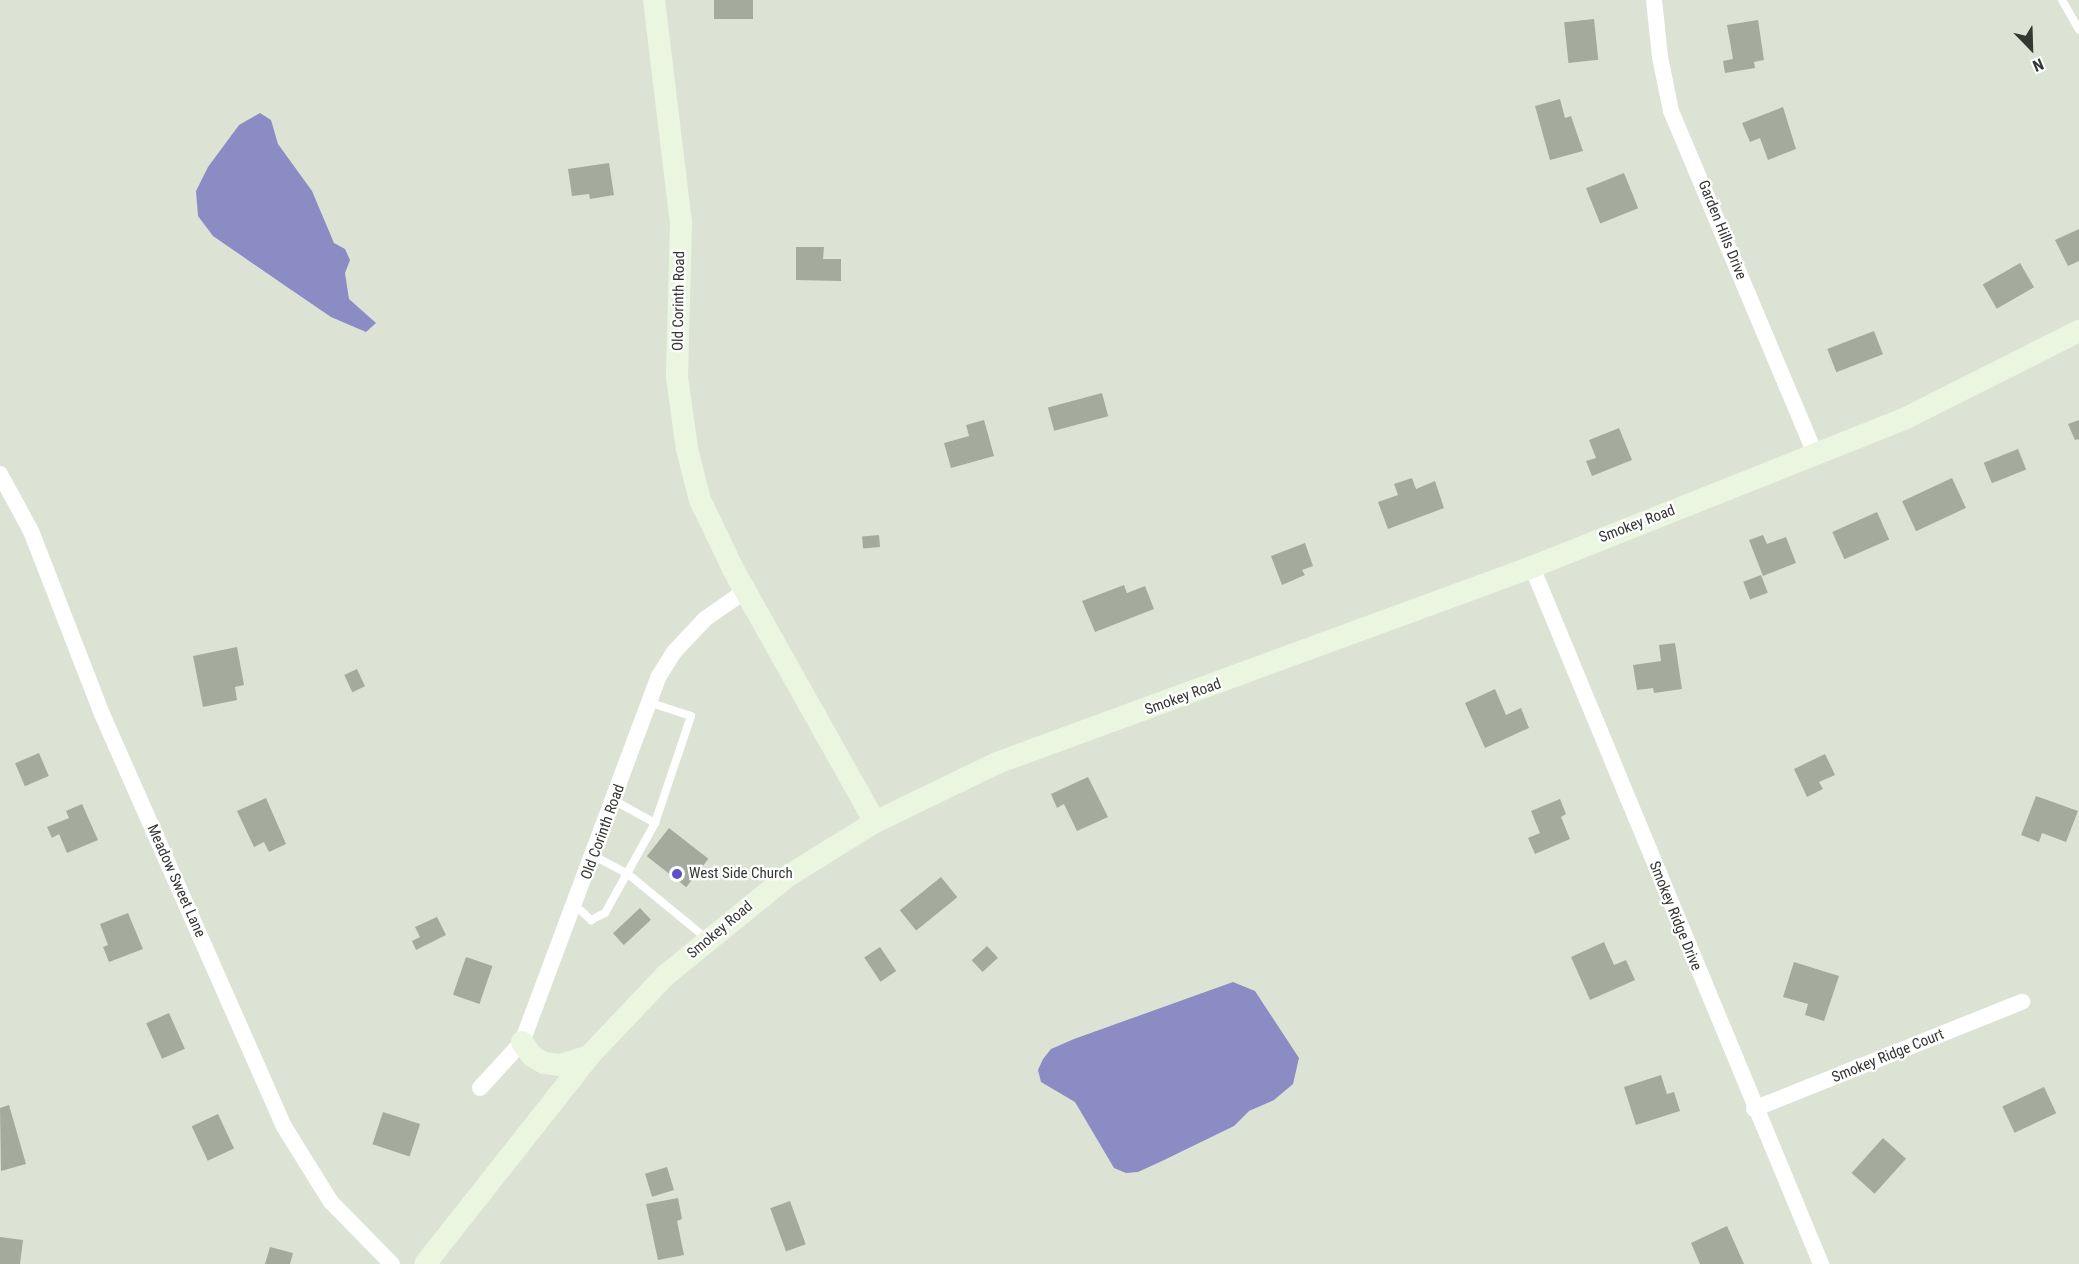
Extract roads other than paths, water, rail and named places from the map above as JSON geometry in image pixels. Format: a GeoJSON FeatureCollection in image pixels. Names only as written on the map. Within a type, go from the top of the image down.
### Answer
{"type":"FeatureCollection","features":[{"type":"Feature","properties":{"kind":"street","name":"Old Corinth Road"},"geometry":{"type":"LineString","coordinates":[[654,0],[681,223],[677,377],[687,449],[700,500],[745,591],[875,822]]}},
{"type":"Feature","properties":{"kind":"street","name":"Garden Hills Drive"},"geometry":{"type":"LineString","coordinates":[[1654,0],[1660,57],[1671,111],[1815,454]]}},
{"type":"Feature","properties":{"kind":"street","name":"Smokey Road"},"geometry":{"type":"LineString","coordinates":[[425,1264],[589,1056],[666,975],[788,876],[875,822],[998,763],[1532,567],[1906,418],[2079,331]]}},
{"type":"Feature","properties":{"kind":"street","name":"Meadow Sweet Lane"},"geometry":{"type":"LineString","coordinates":[[0,474],[31,531],[102,714],[292,1143],[331,1202],[392,1264]]}},
{"type":"Feature","properties":{"kind":"street","name":"Smokey Ridge Drive"},"geometry":{"type":"LineString","coordinates":[[1532,567],[1754,1109],[1821,1264]]}},
{"type":"Feature","properties":{"kind":"street","name":"Old Corinth Road"},"geometry":{"type":"LineString","coordinates":[[480,1088],[522,1042],[576,906],[651,704],[659,676],[674,652],[705,619],[745,591]]}},
{"type":"Feature","properties":{"kind":"street","name":"Smokey Ridge Court"},"geometry":{"type":"LineString","coordinates":[[1754,1109],[2022,1002]]}},
{"type":"Feature","properties":{"kind":"street"},"geometry":{"type":"LineString","coordinates":[[522,1042],[532,1056],[544,1063],[560,1065],[589,1056]]}},
{"type":"Feature","properties":{"kind":"street"},"geometry":{"type":"LineString","coordinates":[[444,1264],[447,1238]]}},
{"type":"Feature","properties":{"kind":"lane"},"geometry":{"type":"LineString","coordinates":[[2062,0],[2079,29]]}},
{"type":"Feature","properties":{"kind":"lane"},"geometry":{"type":"LineString","coordinates":[[576,906],[591,920],[605,914],[655,823],[691,717],[651,704]]}},
{"type":"Feature","properties":{"kind":"lane"},"geometry":{"type":"LineString","coordinates":[[615,801],[655,823]]}},
{"type":"Feature","properties":{"kind":"lane"},"geometry":{"type":"LineString","coordinates":[[594,856],[628,874],[708,940]]}},
{"type":"Feature","properties":{"kind":"water"},"geometry":{"type":"Polygon","coordinates":[[[260,113],[271,120],[278,144],[312,191],[334,243],[345,249],[350,260],[345,273],[349,299],[376,323],[366,332],[331,317],[213,236],[198,216],[196,191],[208,167],[239,125],[260,113]]]}},
{"type":"Feature","properties":{"kind":"water"},"geometry":{"type":"Polygon","coordinates":[[[1233,982],[1255,991],[1299,1058],[1293,1084],[1274,1100],[1249,1111],[1234,1126],[1162,1161],[1138,1172],[1126,1173],[1114,1168],[1075,1102],[1041,1082],[1038,1070],[1043,1059],[1051,1049],[1074,1039],[1233,982]]]}},
{"type":"Feature","properties":{"kind":"place","name":"West Side Church"},"geometry":{"type":"Point","coordinates":[677,874]}}]}
